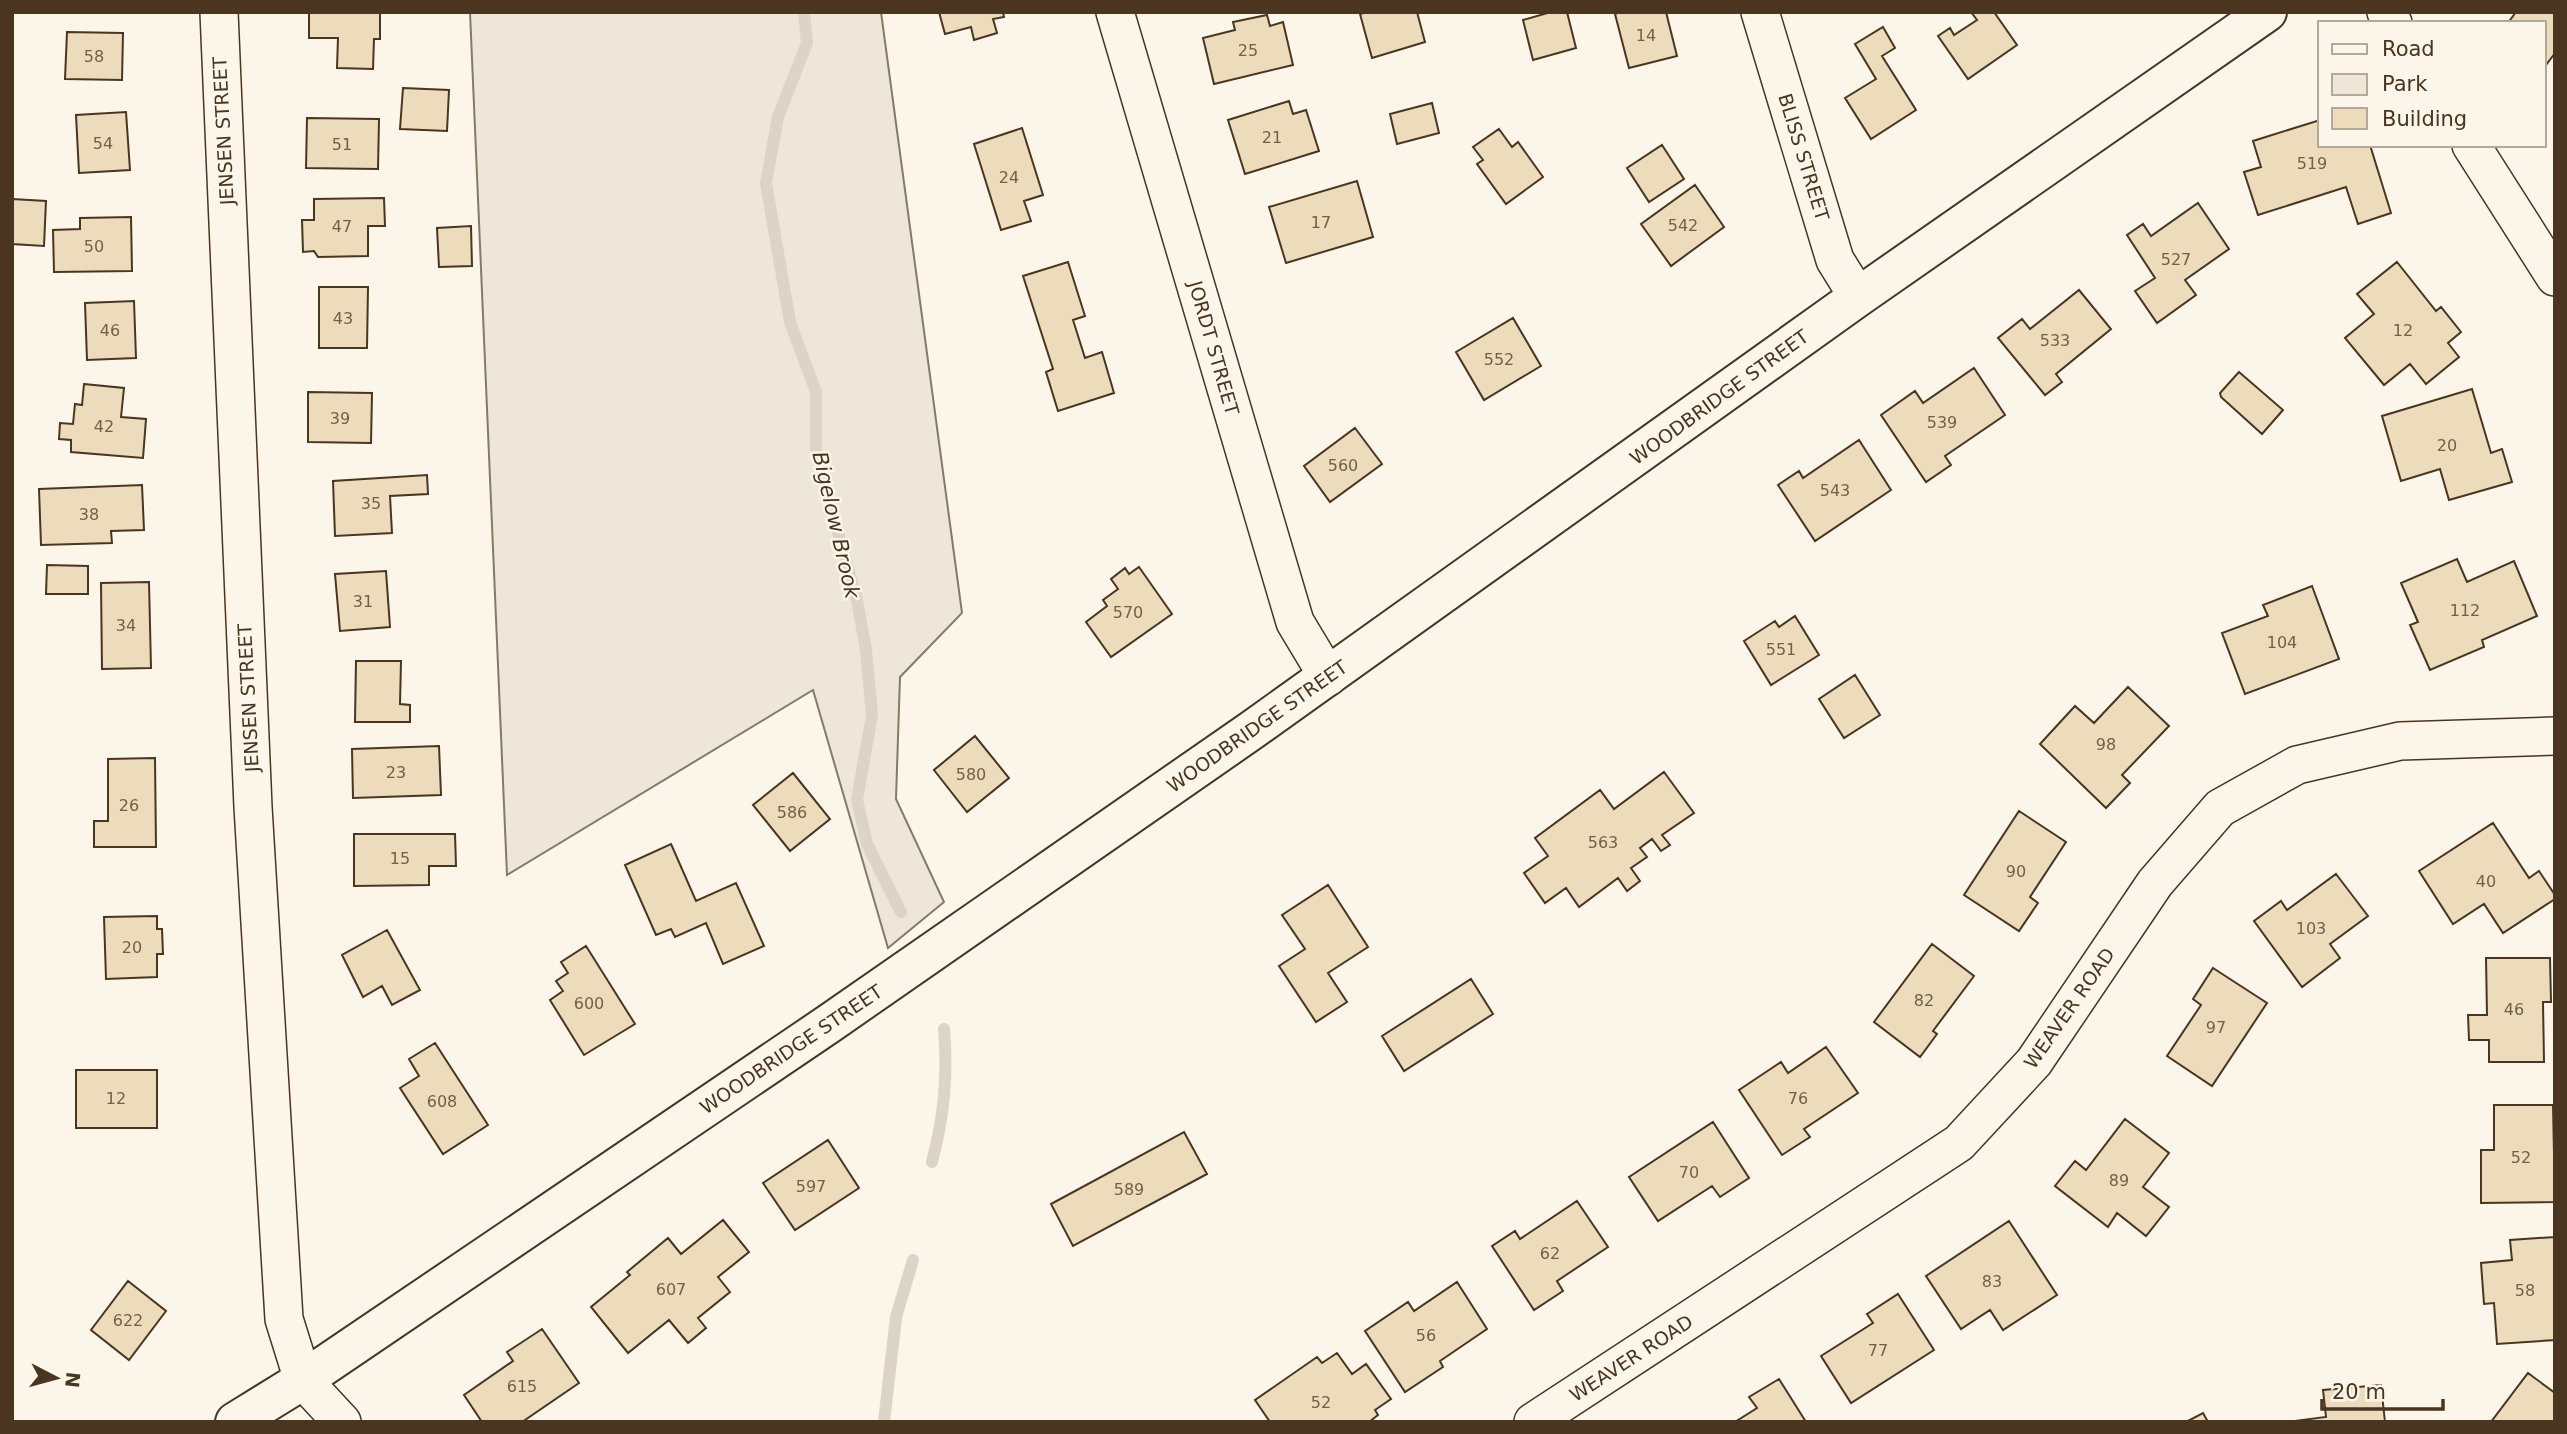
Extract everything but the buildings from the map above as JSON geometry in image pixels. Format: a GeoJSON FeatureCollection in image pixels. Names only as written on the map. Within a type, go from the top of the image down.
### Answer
{"type":"FeatureCollection","features":[{"type":"Feature","properties":{"kind":"main road","name":"WOODBRIDGE STREET"},"geometry":{"type":"LineString","coordinates":[[235,1422],[303,1380],[831,1023],[1328,677],[1858,297],[2267,12]]}},
{"type":"Feature","properties":{"kind":"street","name":"JENSEN STREET"},"geometry":{"type":"LineString","coordinates":[[219,12],[252,779],[281,1277],[284,1319],[303,1380]]}},
{"type":"Feature","properties":{"kind":"street","name":"JORDT STREET"},"geometry":{"type":"LineString","coordinates":[[1115,12],[1295,622],[1328,677]]}},
{"type":"Feature","properties":{"kind":"street","name":"BLISS STREET"},"geometry":{"type":"LineString","coordinates":[[1760,12],[1835,260],[1858,297]]}},
{"type":"Feature","properties":{"kind":"street"},"geometry":{"type":"LineString","coordinates":[[2472,147],[2555,277]]}},
{"type":"Feature","properties":{"kind":"street","name":"WEAVER ROAD"},"geometry":{"type":"LineString","coordinates":[[1533,1422],[1959,1143],[2034,1062],[2155,883],[2220,808],[2297,765],[2400,741],[2555,736]]}},
{"type":"Feature","properties":{"kind":"street"},"geometry":{"type":"LineString","coordinates":[[303,1380],[342,1422]]}},
{"type":"Feature","properties":{"kind":"green space"},"geometry":{"type":"Polygon","coordinates":[[[470,12],[881,12],[962,613],[900,677],[896,799],[944,902],[888,948],[813,690],[507,875],[470,12]]]}},
{"type":"Feature","properties":{"kind":"waterway","name":"Bigelow Brook"},"geometry":{"type":"LineString","coordinates":[[804,12],[807,43],[778,117],[766,183],[790,322],[816,392],[816,453],[857,600],[866,650],[872,715],[857,800],[867,844],[901,912]]}},
{"type":"Feature","properties":{"kind":"waterway","name":"Bigelow Brook"},"geometry":{"type":"LineString","coordinates":[[932,1162],[944,1096],[944,1029]]}},
{"type":"Feature","properties":{"kind":"waterway","name":"Bigelow Brook"},"geometry":{"type":"LineString","coordinates":[[884,1422],[896,1317],[913,1260]]}}]}
